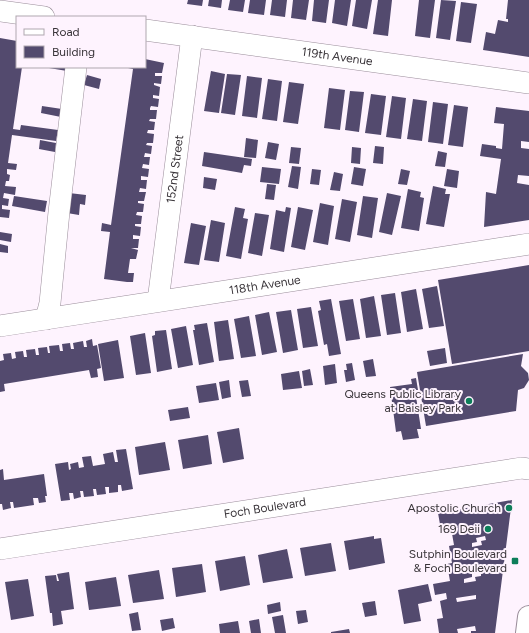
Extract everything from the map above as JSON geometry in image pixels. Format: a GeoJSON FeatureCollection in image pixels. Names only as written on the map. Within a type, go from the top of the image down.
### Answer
{"type":"FeatureCollection","features":[{"type":"Feature","properties":{"kind":"main road"},"geometry":{"type":"LineString","coordinates":[[527,633],[529,617]]}},
{"type":"Feature","properties":{"kind":"street"},"geometry":{"type":"LineString","coordinates":[[0,11],[37,16]]}},
{"type":"Feature","properties":{"kind":"street","name":"119th Avenue"},"geometry":{"type":"LineString","coordinates":[[146,30],[529,83]]}},
{"type":"Feature","properties":{"kind":"street","name":"152nd Street"},"geometry":{"type":"LineString","coordinates":[[158,301],[192,36]]}},
{"type":"Feature","properties":{"kind":"street"},"geometry":{"type":"LineString","coordinates":[[46,319],[50,303],[54,250],[76,68]]}},
{"type":"Feature","properties":{"kind":"street","name":"118th Avenue"},"geometry":{"type":"LineString","coordinates":[[0,326],[529,244]]}},
{"type":"Feature","properties":{"kind":"street","name":"Foch Boulevard"},"geometry":{"type":"LineString","coordinates":[[0,549],[522,468],[529,469]]}},
{"type":"Feature","properties":{"kind":"building"},"geometry":{"type":"Polygon","coordinates":[[[188,0],[203,0],[202,6],[187,4],[188,0]]]}},
{"type":"Feature","properties":{"kind":"building"},"geometry":{"type":"Polygon","coordinates":[[[209,0],[222,0],[221,8],[208,6],[209,0]]]}},
{"type":"Feature","properties":{"kind":"building"},"geometry":{"type":"Polygon","coordinates":[[[230,0],[245,0],[243,12],[228,10],[230,0]]]}},
{"type":"Feature","properties":{"kind":"building"},"geometry":{"type":"Polygon","coordinates":[[[250,0],[266,0],[264,15],[248,13],[250,0]]]}},
{"type":"Feature","properties":{"kind":"building"},"geometry":{"type":"Polygon","coordinates":[[[272,0],[287,0],[285,17],[270,15],[272,0]]]}},
{"type":"Feature","properties":{"kind":"building"},"geometry":{"type":"Polygon","coordinates":[[[293,0],[309,0],[306,20],[291,18],[293,0]]]}},
{"type":"Feature","properties":{"kind":"building"},"geometry":{"type":"Polygon","coordinates":[[[314,0],[329,0],[326,23],[312,21],[314,0]]]}},
{"type":"Feature","properties":{"kind":"building"},"geometry":{"type":"Polygon","coordinates":[[[335,0],[351,0],[347,26],[332,23],[335,0]]]}},
{"type":"Feature","properties":{"kind":"building"},"geometry":{"type":"Polygon","coordinates":[[[356,0],[372,0],[367,29],[352,26],[356,0]]]}},
{"type":"Feature","properties":{"kind":"building"},"geometry":{"type":"Polygon","coordinates":[[[378,0],[392,0],[388,36],[373,34],[378,0]]]}},
{"type":"Feature","properties":{"kind":"building"},"geometry":{"type":"Polygon","coordinates":[[[419,0],[435,0],[430,38],[415,36],[419,0]]]}},
{"type":"Feature","properties":{"kind":"building"},"geometry":{"type":"Polygon","coordinates":[[[441,0],[456,1],[450,40],[436,38],[441,0]]]}},
{"type":"Feature","properties":{"kind":"building"},"geometry":{"type":"Polygon","coordinates":[[[508,0],[529,0],[529,57],[483,50],[486,32],[495,34],[498,20],[508,22],[508,19],[506,19],[508,0]]]}},
{"type":"Feature","properties":{"kind":"building"},"geometry":{"type":"Polygon","coordinates":[[[461,2],[477,4],[471,43],[456,41],[461,2]]]}},
{"type":"Feature","properties":{"kind":"building"},"geometry":{"type":"Polygon","coordinates":[[[0,38],[16,41],[16,68],[22,68],[13,129],[20,130],[21,125],[58,130],[56,141],[12,135],[8,163],[17,164],[16,170],[7,169],[7,174],[10,175],[9,181],[6,181],[5,186],[16,187],[15,195],[4,193],[3,198],[9,199],[8,206],[2,205],[2,209],[10,210],[9,218],[0,217],[0,38]]]}},
{"type":"Feature","properties":{"kind":"building"},"geometry":{"type":"Polygon","coordinates":[[[146,59],[164,63],[162,73],[155,73],[155,76],[162,76],[161,84],[154,83],[154,85],[160,87],[159,96],[153,95],[153,98],[159,99],[158,107],[151,106],[150,108],[150,110],[157,110],[156,119],[150,119],[149,121],[155,122],[154,130],[148,130],[147,133],[154,134],[153,143],[147,143],[146,145],[152,146],[151,154],[145,153],[144,157],[150,157],[149,165],[143,164],[142,168],[149,169],[148,177],[141,176],[141,180],[147,180],[146,189],[140,188],[139,192],[146,192],[144,201],[138,201],[138,203],[144,204],[143,212],[137,212],[136,215],[142,216],[141,224],[135,224],[135,226],[141,227],[140,236],[133,235],[133,239],[139,239],[138,248],[131,248],[138,250],[136,259],[130,259],[128,273],[134,273],[133,282],[127,282],[104,279],[110,232],[101,231],[102,223],[111,225],[133,69],[128,68],[146,68],[146,59]]]}},
{"type":"Feature","properties":{"kind":"building"},"geometry":{"type":"Polygon","coordinates":[[[49,68],[68,68],[67,71],[49,68]]]}},
{"type":"Feature","properties":{"kind":"building"},"geometry":{"type":"Polygon","coordinates":[[[211,71],[225,74],[219,113],[204,111],[211,71]]]}},
{"type":"Feature","properties":{"kind":"building"},"geometry":{"type":"Polygon","coordinates":[[[227,74],[241,75],[235,115],[221,113],[227,74]]]}},
{"type":"Feature","properties":{"kind":"building"},"geometry":{"type":"Polygon","coordinates":[[[87,75],[101,79],[99,89],[84,85],[87,75]]]}},
{"type":"Feature","properties":{"kind":"building"},"geometry":{"type":"Polygon","coordinates":[[[247,76],[262,78],[257,118],[242,116],[247,76]]]}},
{"type":"Feature","properties":{"kind":"building"},"geometry":{"type":"Polygon","coordinates":[[[268,79],[282,81],[277,121],[262,119],[268,79]]]}},
{"type":"Feature","properties":{"kind":"building"},"geometry":{"type":"Polygon","coordinates":[[[289,82],[304,84],[298,124],[283,122],[289,82]]]}},
{"type":"Feature","properties":{"kind":"building"},"geometry":{"type":"Polygon","coordinates":[[[329,88],[345,90],[340,130],[324,128],[329,88]]]}},
{"type":"Feature","properties":{"kind":"building"},"geometry":{"type":"Polygon","coordinates":[[[350,91],[364,92],[359,132],[345,130],[350,91]]]}},
{"type":"Feature","properties":{"kind":"building"},"geometry":{"type":"Polygon","coordinates":[[[371,94],[386,96],[381,135],[365,133],[371,94]]]}},
{"type":"Feature","properties":{"kind":"building"},"geometry":{"type":"Polygon","coordinates":[[[392,96],[406,98],[401,139],[386,137],[392,96]]]}},
{"type":"Feature","properties":{"kind":"building"},"geometry":{"type":"Polygon","coordinates":[[[413,99],[427,101],[422,141],[407,139],[413,99]]]}},
{"type":"Feature","properties":{"kind":"building"},"geometry":{"type":"Polygon","coordinates":[[[433,102],[448,104],[443,144],[428,142],[433,102]]]}},
{"type":"Feature","properties":{"kind":"building"},"geometry":{"type":"Polygon","coordinates":[[[454,105],[468,107],[463,147],[448,145],[454,105]]]}},
{"type":"Feature","properties":{"kind":"building"},"geometry":{"type":"Polygon","coordinates":[[[42,106],[62,109],[61,117],[41,113],[42,106]]]}},
{"type":"Feature","properties":{"kind":"building"},"geometry":{"type":"Polygon","coordinates":[[[496,107],[529,111],[529,142],[521,141],[521,148],[529,149],[529,176],[518,175],[517,183],[529,185],[529,220],[484,227],[486,192],[496,194],[501,159],[480,156],[482,144],[496,146],[496,148],[502,149],[504,124],[494,123],[496,107]]]}},
{"type":"Feature","properties":{"kind":"building"},"geometry":{"type":"Polygon","coordinates":[[[246,138],[258,140],[256,158],[244,157],[246,138]]]}},
{"type":"Feature","properties":{"kind":"building"},"geometry":{"type":"Polygon","coordinates":[[[40,140],[56,143],[55,152],[39,149],[40,140]]]}},
{"type":"Feature","properties":{"kind":"building"},"geometry":{"type":"Polygon","coordinates":[[[268,142],[279,144],[276,160],[265,158],[268,142]]]}},
{"type":"Feature","properties":{"kind":"building"},"geometry":{"type":"Polygon","coordinates":[[[375,146],[384,147],[383,164],[373,163],[375,146]]]}},
{"type":"Feature","properties":{"kind":"building"},"geometry":{"type":"Polygon","coordinates":[[[291,147],[301,148],[299,164],[289,163],[291,147]]]}},
{"type":"Feature","properties":{"kind":"building"},"geometry":{"type":"Polygon","coordinates":[[[352,147],[361,148],[360,164],[351,163],[352,147]]]}},
{"type":"Feature","properties":{"kind":"building"},"geometry":{"type":"Polygon","coordinates":[[[438,151],[447,153],[445,167],[435,166],[438,151]]]}},
{"type":"Feature","properties":{"kind":"building"},"geometry":{"type":"Polygon","coordinates":[[[204,152],[252,159],[251,166],[244,165],[242,173],[202,166],[204,152]]]}},
{"type":"Feature","properties":{"kind":"building"},"geometry":{"type":"Polygon","coordinates":[[[292,166],[301,167],[298,189],[288,187],[292,166]]]}},
{"type":"Feature","properties":{"kind":"building"},"geometry":{"type":"Polygon","coordinates":[[[262,167],[281,169],[279,184],[260,182],[262,167]]]}},
{"type":"Feature","properties":{"kind":"building"},"geometry":{"type":"Polygon","coordinates":[[[354,167],[366,169],[363,186],[351,184],[354,167]]]}},
{"type":"Feature","properties":{"kind":"building"},"geometry":{"type":"Polygon","coordinates":[[[312,169],[321,170],[319,185],[310,184],[312,169]]]}},
{"type":"Feature","properties":{"kind":"building"},"geometry":{"type":"Polygon","coordinates":[[[401,169],[410,171],[407,185],[398,184],[401,169]]]}},
{"type":"Feature","properties":{"kind":"building"},"geometry":{"type":"Polygon","coordinates":[[[447,169],[459,171],[457,188],[444,186],[447,169]]]}},
{"type":"Feature","properties":{"kind":"building"},"geometry":{"type":"Polygon","coordinates":[[[334,172],[343,174],[340,191],[330,190],[334,172]]]}},
{"type":"Feature","properties":{"kind":"building"},"geometry":{"type":"Polygon","coordinates":[[[204,177],[217,179],[215,190],[203,188],[204,177]]]}},
{"type":"Feature","properties":{"kind":"building"},"geometry":{"type":"Polygon","coordinates":[[[267,184],[276,185],[274,200],[265,199],[267,184]]]}},
{"type":"Feature","properties":{"kind":"building"},"geometry":{"type":"Polygon","coordinates":[[[433,186],[446,189],[445,194],[450,194],[444,227],[426,224],[433,186]]]}},
{"type":"Feature","properties":{"kind":"building"},"geometry":{"type":"Polygon","coordinates":[[[408,189],[421,192],[420,197],[424,198],[419,231],[401,228],[408,189]]]}},
{"type":"Feature","properties":{"kind":"building"},"geometry":{"type":"Polygon","coordinates":[[[69,193],[86,195],[85,205],[80,204],[79,215],[67,213],[69,193]]]}},
{"type":"Feature","properties":{"kind":"building"},"geometry":{"type":"Polygon","coordinates":[[[387,193],[401,196],[392,235],[379,232],[387,193]]]}},
{"type":"Feature","properties":{"kind":"building"},"geometry":{"type":"Polygon","coordinates":[[[14,196],[47,201],[45,212],[12,206],[14,196]]]}},
{"type":"Feature","properties":{"kind":"building"},"geometry":{"type":"Polygon","coordinates":[[[363,196],[378,198],[372,238],[357,235],[363,196]]]}},
{"type":"Feature","properties":{"kind":"building"},"geometry":{"type":"Polygon","coordinates":[[[342,199],[357,202],[350,242],[335,239],[342,199]]]}},
{"type":"Feature","properties":{"kind":"building"},"geometry":{"type":"Polygon","coordinates":[[[320,203],[334,206],[328,245],[313,242],[320,203]]]}},
{"type":"Feature","properties":{"kind":"building"},"geometry":{"type":"Polygon","coordinates":[[[235,207],[245,209],[243,218],[248,219],[241,259],[226,256],[235,207]]]}},
{"type":"Feature","properties":{"kind":"building"},"geometry":{"type":"Polygon","coordinates":[[[286,207],[291,208],[284,252],[270,249],[276,210],[285,212],[286,207]]]}},
{"type":"Feature","properties":{"kind":"building"},"geometry":{"type":"Polygon","coordinates":[[[298,207],[313,210],[305,250],[291,247],[298,207]]]}},
{"type":"Feature","properties":{"kind":"building"},"geometry":{"type":"Polygon","coordinates":[[[255,213],[269,215],[262,256],[248,253],[255,213]]]}},
{"type":"Feature","properties":{"kind":"building"},"geometry":{"type":"Polygon","coordinates":[[[211,220],[225,223],[219,262],[204,260],[211,220]]]}},
{"type":"Feature","properties":{"kind":"building"},"geometry":{"type":"Polygon","coordinates":[[[191,223],[206,226],[199,265],[184,263],[191,223]]]}},
{"type":"Feature","properties":{"kind":"building"},"geometry":{"type":"Polygon","coordinates":[[[0,232],[12,234],[11,242],[0,240],[0,232]]]}},
{"type":"Feature","properties":{"kind":"building"},"geometry":{"type":"Polygon","coordinates":[[[0,244],[8,246],[8,253],[0,252],[0,244]]]}},
{"type":"Feature","properties":{"kind":"building"},"geometry":{"type":"Polygon","coordinates":[[[529,265],[529,351],[452,364],[438,280],[529,265]]]}},
{"type":"Feature","properties":{"kind":"building"},"geometry":{"type":"Polygon","coordinates":[[[437,286],[444,326],[429,328],[422,289],[437,286]]]}},
{"type":"Feature","properties":{"kind":"building"},"geometry":{"type":"Polygon","coordinates":[[[416,289],[423,329],[407,332],[401,292],[416,289]]]}},
{"type":"Feature","properties":{"kind":"building"},"geometry":{"type":"Polygon","coordinates":[[[395,293],[401,333],[387,335],[381,295],[395,293]]]}},
{"type":"Feature","properties":{"kind":"building"},"geometry":{"type":"Polygon","coordinates":[[[374,296],[381,336],[366,338],[360,299],[374,296]]]}},
{"type":"Feature","properties":{"kind":"building"},"geometry":{"type":"Polygon","coordinates":[[[331,299],[341,354],[329,356],[327,344],[324,345],[318,311],[321,310],[319,301],[331,299]]]}},
{"type":"Feature","properties":{"kind":"building"},"geometry":{"type":"Polygon","coordinates":[[[353,299],[360,339],[346,341],[339,301],[353,299]]]}},
{"type":"Feature","properties":{"kind":"building"},"geometry":{"type":"Polygon","coordinates":[[[311,307],[318,346],[303,348],[297,309],[311,307]]]}},
{"type":"Feature","properties":{"kind":"building"},"geometry":{"type":"Polygon","coordinates":[[[291,310],[298,350],[283,353],[276,312],[291,310]]]}},
{"type":"Feature","properties":{"kind":"building"},"geometry":{"type":"Polygon","coordinates":[[[269,312],[277,352],[262,355],[255,315],[269,312]]]}},
{"type":"Feature","properties":{"kind":"building"},"geometry":{"type":"Polygon","coordinates":[[[249,316],[256,356],[241,358],[234,319],[249,316]]]}},
{"type":"Feature","properties":{"kind":"building"},"geometry":{"type":"Polygon","coordinates":[[[228,320],[234,359],[219,361],[214,322],[228,320]]]}},
{"type":"Feature","properties":{"kind":"building"},"geometry":{"type":"Polygon","coordinates":[[[207,323],[214,362],[199,365],[193,330],[195,330],[194,325],[207,323]]]}},
{"type":"Feature","properties":{"kind":"building"},"geometry":{"type":"Polygon","coordinates":[[[186,326],[193,365],[178,368],[171,329],[186,326]]]}},
{"type":"Feature","properties":{"kind":"building"},"geometry":{"type":"Polygon","coordinates":[[[166,330],[172,369],[157,372],[152,336],[155,335],[155,331],[166,330]]]}},
{"type":"Feature","properties":{"kind":"building"},"geometry":{"type":"Polygon","coordinates":[[[145,333],[151,373],[136,375],[130,336],[145,333]]]}},
{"type":"Feature","properties":{"kind":"building"},"geometry":{"type":"Polygon","coordinates":[[[92,339],[93,346],[97,345],[101,368],[97,369],[98,377],[91,378],[89,370],[4,384],[5,391],[0,392],[0,361],[4,360],[3,354],[11,353],[12,359],[16,358],[15,352],[23,351],[24,357],[27,357],[26,350],[35,349],[36,355],[39,355],[38,348],[47,347],[48,353],[50,353],[49,346],[59,345],[60,351],[63,351],[62,344],[70,343],[71,349],[74,349],[73,343],[83,341],[84,347],[87,347],[86,341],[92,339]]]}},
{"type":"Feature","properties":{"kind":"building"},"geometry":{"type":"Polygon","coordinates":[[[118,340],[124,378],[104,381],[98,344],[118,340]]]}},
{"type":"Feature","properties":{"kind":"building"},"geometry":{"type":"Polygon","coordinates":[[[445,348],[447,363],[430,366],[427,351],[445,348]]]}},
{"type":"Feature","properties":{"kind":"building","name":"Queens Public Library at Baisley Park"},"geometry":{"type":"Polygon","coordinates":[[[523,354],[521,366],[528,373],[529,380],[524,388],[518,390],[516,411],[426,426],[417,372],[523,354]]]}},
{"type":"Feature","properties":{"kind":"building"},"geometry":{"type":"Polygon","coordinates":[[[373,359],[376,376],[366,377],[363,361],[373,359]]]}},
{"type":"Feature","properties":{"kind":"building"},"geometry":{"type":"Polygon","coordinates":[[[352,363],[355,380],[346,382],[344,370],[347,370],[346,364],[352,363]]]}},
{"type":"Feature","properties":{"kind":"building"},"geometry":{"type":"Polygon","coordinates":[[[335,364],[337,383],[325,385],[323,366],[335,364]]]}},
{"type":"Feature","properties":{"kind":"building"},"geometry":{"type":"Polygon","coordinates":[[[310,369],[313,385],[304,386],[302,371],[310,369]]]}},
{"type":"Feature","properties":{"kind":"building"},"geometry":{"type":"Polygon","coordinates":[[[299,371],[302,388],[283,390],[281,374],[299,371]]]}},
{"type":"Feature","properties":{"kind":"building"},"geometry":{"type":"Polygon","coordinates":[[[416,378],[418,390],[415,390],[421,429],[417,429],[419,438],[403,440],[401,431],[396,432],[390,387],[412,384],[411,379],[416,378]]]}},
{"type":"Feature","properties":{"kind":"building"},"geometry":{"type":"Polygon","coordinates":[[[229,380],[231,397],[222,399],[219,382],[229,380]]]}},
{"type":"Feature","properties":{"kind":"building"},"geometry":{"type":"Polygon","coordinates":[[[248,380],[251,396],[242,397],[239,381],[248,380]]]}},
{"type":"Feature","properties":{"kind":"building"},"geometry":{"type":"Polygon","coordinates":[[[216,383],[219,400],[199,403],[196,386],[216,383]]]}},
{"type":"Feature","properties":{"kind":"building"},"geometry":{"type":"Polygon","coordinates":[[[188,407],[190,418],[170,421],[168,410],[188,407]]]}},
{"type":"Feature","properties":{"kind":"building"},"geometry":{"type":"Polygon","coordinates":[[[239,428],[244,459],[223,463],[217,432],[239,428]]]}},
{"type":"Feature","properties":{"kind":"building"},"geometry":{"type":"Polygon","coordinates":[[[208,435],[212,464],[183,469],[178,440],[208,435]]]}},
{"type":"Feature","properties":{"kind":"building"},"geometry":{"type":"Polygon","coordinates":[[[165,442],[170,470],[139,475],[135,447],[165,442]]]}},
{"type":"Feature","properties":{"kind":"building"},"geometry":{"type":"Polygon","coordinates":[[[126,449],[133,489],[122,491],[121,485],[118,485],[118,492],[109,493],[109,487],[105,487],[106,494],[97,495],[96,489],[93,489],[94,496],[84,497],[83,491],[80,491],[81,497],[74,499],[73,493],[69,493],[70,500],[61,501],[55,464],[68,462],[69,470],[71,469],[70,464],[78,462],[79,468],[84,467],[82,457],[91,456],[93,466],[105,464],[103,454],[113,452],[115,462],[118,462],[116,450],[126,449]]]}},
{"type":"Feature","properties":{"kind":"building"},"geometry":{"type":"Polygon","coordinates":[[[3,469],[4,480],[44,474],[47,496],[45,496],[46,502],[39,503],[38,498],[33,498],[34,505],[14,508],[13,502],[10,502],[11,508],[3,510],[2,504],[0,504],[0,470],[3,469]]]}},
{"type":"Feature","properties":{"kind":"building"},"geometry":{"type":"Polygon","coordinates":[[[512,500],[495,633],[471,633],[471,631],[476,631],[475,626],[457,629],[458,633],[439,633],[437,619],[443,618],[440,601],[447,599],[446,593],[435,595],[433,584],[450,581],[447,564],[452,563],[449,546],[454,545],[451,528],[441,530],[438,513],[512,500]],[[485,536],[476,538],[477,542],[472,543],[472,547],[482,545],[481,541],[486,540],[485,536]],[[481,572],[472,574],[472,577],[464,579],[464,583],[476,581],[475,577],[481,576],[481,572]],[[476,595],[456,598],[457,602],[476,599],[476,595]]]}},
{"type":"Feature","properties":{"kind":"building"},"geometry":{"type":"Polygon","coordinates":[[[374,536],[374,539],[381,538],[385,563],[349,570],[344,541],[374,536]]]}},
{"type":"Feature","properties":{"kind":"building"},"geometry":{"type":"Polygon","coordinates":[[[331,543],[336,571],[305,576],[300,548],[331,543]]]}},
{"type":"Feature","properties":{"kind":"building"},"geometry":{"type":"Polygon","coordinates":[[[287,549],[293,578],[263,583],[258,555],[287,549]]]}},
{"type":"Feature","properties":{"kind":"building"},"geometry":{"type":"Polygon","coordinates":[[[245,556],[250,585],[220,591],[215,561],[245,556]]]}},
{"type":"Feature","properties":{"kind":"building"},"geometry":{"type":"Polygon","coordinates":[[[202,564],[206,592],[176,597],[172,568],[202,564]]]}},
{"type":"Feature","properties":{"kind":"building"},"geometry":{"type":"Polygon","coordinates":[[[159,570],[164,599],[133,603],[128,575],[159,570]]]}},
{"type":"Feature","properties":{"kind":"building"},"geometry":{"type":"Polygon","coordinates":[[[69,572],[74,609],[61,611],[63,624],[53,626],[45,576],[56,575],[57,581],[59,581],[57,574],[69,572]]]}},
{"type":"Feature","properties":{"kind":"building"},"geometry":{"type":"Polygon","coordinates":[[[116,577],[121,606],[89,610],[85,582],[116,577]]]}},
{"type":"Feature","properties":{"kind":"building"},"geometry":{"type":"Polygon","coordinates":[[[28,579],[34,616],[11,620],[5,582],[28,579]]]}},
{"type":"Feature","properties":{"kind":"building"},"geometry":{"type":"Polygon","coordinates":[[[428,584],[432,601],[418,604],[421,621],[404,624],[398,590],[428,584]]]}},
{"type":"Feature","properties":{"kind":"building"},"geometry":{"type":"Polygon","coordinates":[[[375,601],[377,615],[365,617],[362,603],[375,601]]]}},
{"type":"Feature","properties":{"kind":"building"},"geometry":{"type":"Polygon","coordinates":[[[280,602],[281,611],[268,614],[267,605],[280,602]]]}},
{"type":"Feature","properties":{"kind":"building"},"geometry":{"type":"Polygon","coordinates":[[[306,610],[308,622],[298,624],[296,611],[306,610]]]}},
{"type":"Feature","properties":{"kind":"building"},"geometry":{"type":"Polygon","coordinates":[[[138,612],[141,630],[132,631],[129,614],[138,612]]]}},
{"type":"Feature","properties":{"kind":"building"},"geometry":{"type":"Polygon","coordinates":[[[283,615],[286,633],[275,633],[272,617],[283,615]]]}},
{"type":"Feature","properties":{"kind":"building"},"geometry":{"type":"Polygon","coordinates":[[[173,618],[175,628],[162,631],[160,620],[173,618]]]}},
{"type":"Feature","properties":{"kind":"building"},"geometry":{"type":"Polygon","coordinates":[[[259,619],[261,633],[251,633],[249,621],[259,619]]]}},
{"type":"Feature","properties":{"kind":"building"},"geometry":{"type":"Polygon","coordinates":[[[238,621],[240,633],[220,633],[219,624],[238,621]]]}},
{"type":"Feature","properties":{"kind":"building"},"geometry":{"type":"Polygon","coordinates":[[[349,629],[350,633],[331,633],[331,632],[349,629]]]}},
{"type":"Feature","properties":{"kind":"place","name":"Queens Public Library at Baisley Park"},"geometry":{"type":"Point","coordinates":[469,401]}},
{"type":"Feature","properties":{"kind":"place","name":"Apostolic Church"},"geometry":{"type":"Point","coordinates":[509,508]}},
{"type":"Feature","properties":{"kind":"place","name":"169 Deii"},"geometry":{"type":"Point","coordinates":[488,529]}},
{"type":"Feature","properties":{"kind":"place","name":"Sutphin Boulevard & Foch Boulevard"},"geometry":{"type":"Point","coordinates":[515,561]}}]}
